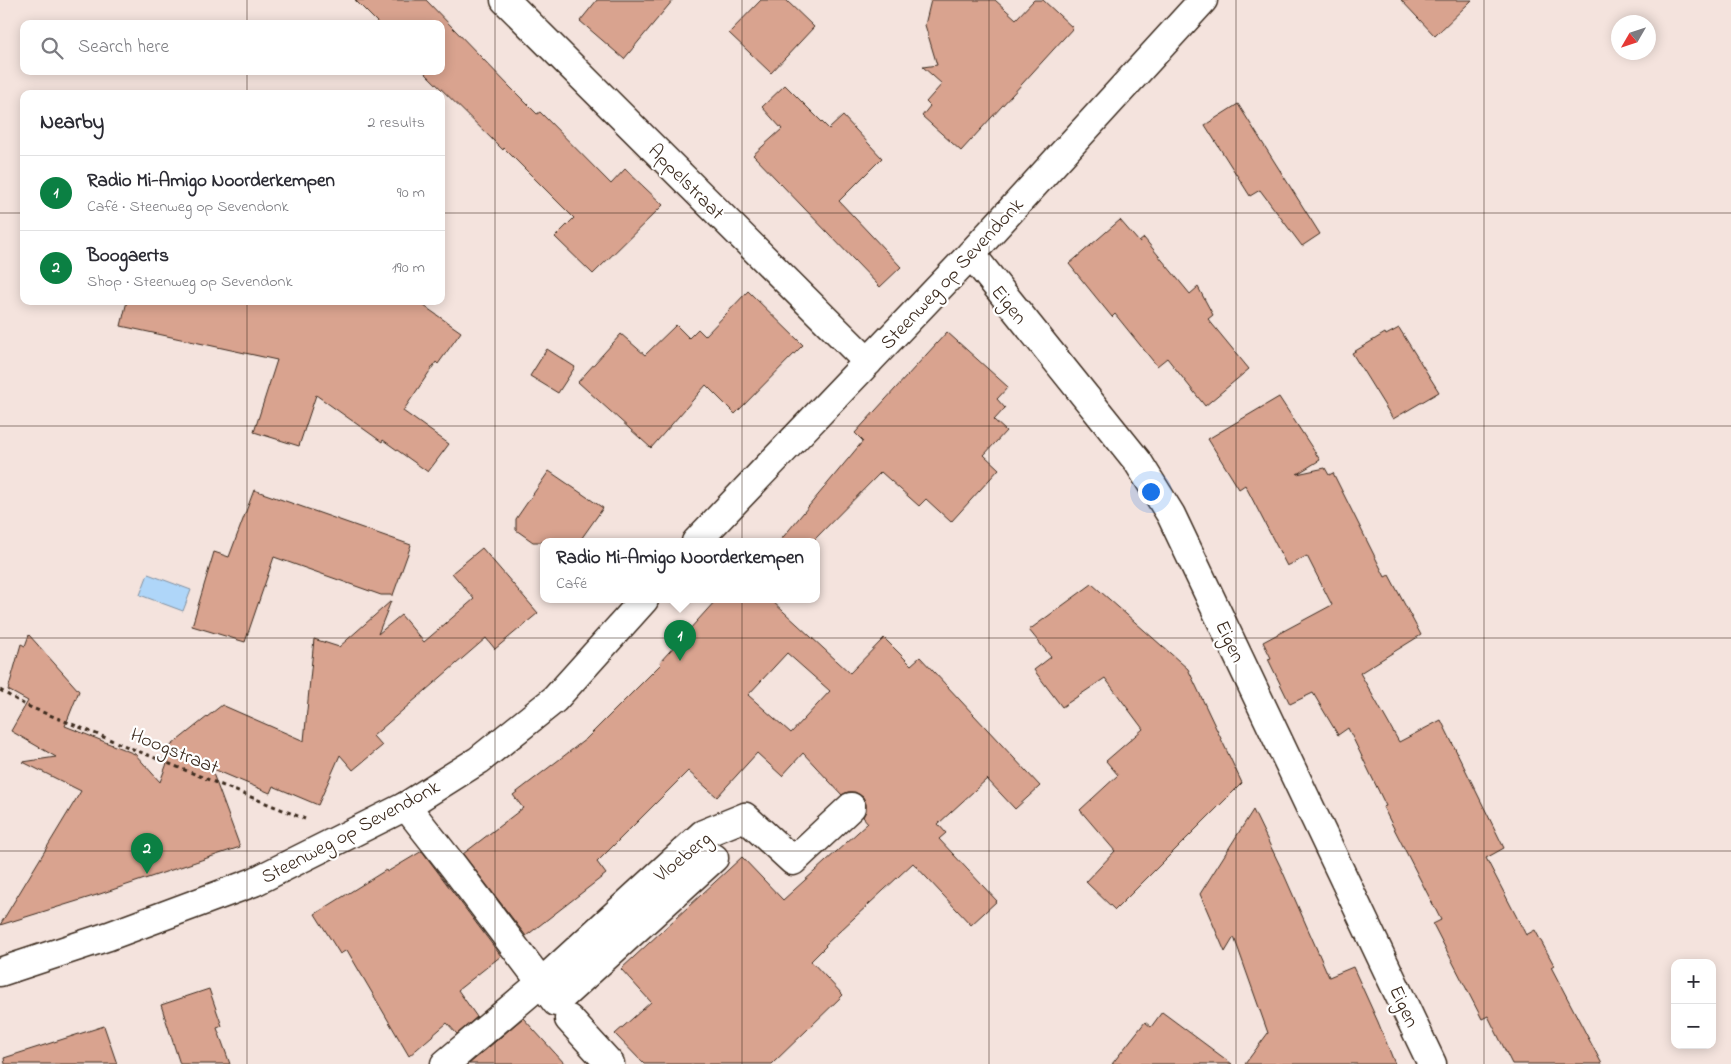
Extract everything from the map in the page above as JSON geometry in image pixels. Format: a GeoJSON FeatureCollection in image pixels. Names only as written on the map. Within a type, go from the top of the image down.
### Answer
{"type":"FeatureCollection","features":[{"type":"Feature","properties":{"kind":"street","name":"Appelstraat"},"geometry":{"type":"LineString","coordinates":[[505,0],[868,362]]}},
{"type":"Feature","properties":{"kind":"street","name":"Steenweg op Sevendonk"},"geometry":{"type":"LineString","coordinates":[[700,538],[971,254],[1203,0]]}},
{"type":"Feature","properties":{"kind":"street","name":"Eigen"},"geometry":{"type":"LineString","coordinates":[[971,254],[1138,462],[1171,515],[1432,1064]]}},
{"type":"Feature","properties":{"kind":"street","name":"Steenweg op Sevendonk"},"geometry":{"type":"LineString","coordinates":[[0,972],[109,936],[254,882],[406,806],[479,760],[555,698],[641,603]]}},
{"type":"Feature","properties":{"kind":"street","name":"Vloeberg"},"geometry":{"type":"LineString","coordinates":[[406,806],[460,874],[556,1002],[714,858]]}},
{"type":"Feature","properties":{"kind":"street","name":"Vloeberg"},"geometry":{"type":"LineString","coordinates":[[445,1064],[542,982],[702,834],[745,817],[793,861],[851,807]]}},
{"type":"Feature","properties":{"kind":"street"},"geometry":{"type":"LineString","coordinates":[[569,1019],[610,1064]]}},
{"type":"Feature","properties":{"kind":"path","name":"Hoogstraat"},"geometry":{"type":"LineString","coordinates":[[0,690],[26,705],[320,825],[334,842]]}},
{"type":"Feature","properties":{"kind":"water"},"geometry":{"type":"Polygon","coordinates":[[[148,574],[191,590],[183,611],[140,595],[148,574]]]}},
{"type":"Feature","properties":{"kind":"building"},"geometry":{"type":"Polygon","coordinates":[[[355,0],[426,0],[537,114],[540,112],[611,184],[625,169],[663,205],[593,274],[555,237],[574,218],[445,93],[445,90],[442,90],[427,75],[445,75],[445,20],[375,20],[355,0]]]}},
{"type":"Feature","properties":{"kind":"building"},"geometry":{"type":"Polygon","coordinates":[[[597,0],[673,0],[624,59],[580,21],[597,0]]]}},
{"type":"Feature","properties":{"kind":"building"},"geometry":{"type":"Polygon","coordinates":[[[761,0],[786,0],[814,27],[771,73],[729,33],[761,0]]]}},
{"type":"Feature","properties":{"kind":"building"},"geometry":{"type":"Polygon","coordinates":[[[931,0],[995,0],[1016,19],[1034,0],[1043,0],[1073,28],[961,151],[922,116],[930,106],[926,102],[942,84],[923,67],[937,65],[925,25],[931,0]]]}},
{"type":"Feature","properties":{"kind":"building"},"geometry":{"type":"Polygon","coordinates":[[[1401,0],[1472,0],[1435,36],[1401,0]]]}},
{"type":"Feature","properties":{"kind":"building"},"geometry":{"type":"Polygon","coordinates":[[[785,85],[829,129],[843,116],[882,158],[839,201],[901,267],[880,287],[753,155],[782,129],[762,107],[785,85]]]}},
{"type":"Feature","properties":{"kind":"building"},"geometry":{"type":"Polygon","coordinates":[[[1238,104],[1320,234],[1302,246],[1260,190],[1250,196],[1205,125],[1238,104]]]}},
{"type":"Feature","properties":{"kind":"building"},"geometry":{"type":"Polygon","coordinates":[[[1120,220],[1139,242],[1144,238],[1190,294],[1198,287],[1213,315],[1208,319],[1249,369],[1205,406],[1167,358],[1157,366],[1115,314],[1112,317],[1069,264],[1120,220]]]}},
{"type":"Feature","properties":{"kind":"building"},"geometry":{"type":"Polygon","coordinates":[[[748,291],[803,345],[735,414],[706,385],[651,448],[578,382],[621,334],[645,355],[676,325],[689,338],[698,329],[705,336],[748,291]]]}},
{"type":"Feature","properties":{"kind":"building"},"geometry":{"type":"Polygon","coordinates":[[[126,305],[423,305],[461,332],[438,364],[436,362],[403,411],[449,444],[428,472],[316,395],[299,446],[254,432],[277,360],[121,326],[126,305]]]}},
{"type":"Feature","properties":{"kind":"building"},"geometry":{"type":"Polygon","coordinates":[[[1399,328],[1439,392],[1393,419],[1352,353],[1385,333],[1386,335],[1399,328]]]}},
{"type":"Feature","properties":{"kind":"building"},"geometry":{"type":"Polygon","coordinates":[[[947,332],[1008,387],[997,399],[1005,408],[994,420],[1006,431],[984,455],[999,469],[951,522],[926,499],[919,506],[881,472],[816,538],[782,538],[863,441],[855,433],[947,332]]]}},
{"type":"Feature","properties":{"kind":"building"},"geometry":{"type":"Polygon","coordinates":[[[547,349],[575,367],[558,393],[530,376],[547,349]]]}},
{"type":"Feature","properties":{"kind":"building"},"geometry":{"type":"Polygon","coordinates":[[[1279,397],[1320,460],[1297,474],[1325,468],[1329,475],[1333,473],[1385,577],[1389,575],[1421,635],[1360,673],[1399,742],[1441,720],[1504,848],[1486,858],[1526,935],[1535,930],[1554,965],[1551,967],[1602,1064],[1512,1064],[1488,1016],[1482,1019],[1433,924],[1441,920],[1383,807],[1386,806],[1348,728],[1338,735],[1313,693],[1290,704],[1268,659],[1271,658],[1263,642],[1332,605],[1307,556],[1287,566],[1245,485],[1239,489],[1208,439],[1279,397]]]}},
{"type":"Feature","properties":{"kind":"building"},"geometry":{"type":"Polygon","coordinates":[[[549,471],[603,508],[582,538],[540,538],[540,542],[533,542],[516,530],[516,519],[549,471]]]}},
{"type":"Feature","properties":{"kind":"building"},"geometry":{"type":"Polygon","coordinates":[[[254,490],[411,545],[393,595],[381,595],[274,557],[245,642],[192,626],[214,552],[229,557],[254,490]]]}},
{"type":"Feature","properties":{"kind":"building"},"geometry":{"type":"Polygon","coordinates":[[[482,548],[538,613],[495,649],[486,638],[373,736],[382,746],[353,770],[340,755],[318,805],[273,786],[270,793],[211,768],[240,847],[0,925],[81,791],[23,762],[56,757],[11,731],[28,701],[8,690],[21,644],[25,646],[29,635],[79,691],[65,726],[135,754],[160,782],[172,750],[168,748],[222,705],[304,741],[314,639],[339,647],[391,601],[378,634],[401,615],[424,642],[474,599],[452,573],[482,548]]]}},
{"type":"Feature","properties":{"kind":"building"},"geometry":{"type":"Polygon","coordinates":[[[1092,584],[1188,669],[1242,783],[1115,910],[1086,882],[1115,851],[1080,810],[1118,775],[1106,761],[1143,729],[1105,678],[1062,707],[1034,670],[1051,657],[1029,630],[1092,584]]]}},
{"type":"Feature","properties":{"kind":"building"},"geometry":{"type":"Polygon","coordinates":[[[713,603],[774,603],[850,673],[884,638],[911,665],[920,657],[1040,786],[1015,809],[987,779],[938,824],[946,833],[939,839],[997,901],[971,925],[913,863],[825,945],[811,961],[843,995],[772,1064],[644,1064],[615,1034],[651,1002],[621,969],[742,857],[783,900],[868,823],[863,817],[866,811],[866,804],[863,797],[855,792],[848,792],[842,795],[803,753],[782,776],[757,753],[717,797],[688,771],[597,862],[606,874],[526,936],[463,854],[523,808],[513,795],[586,739],[661,664],[660,662],[713,603]],[[787,653],[748,695],[791,733],[830,691],[787,653]]]}},
{"type":"Feature","properties":{"kind":"building"},"geometry":{"type":"Polygon","coordinates":[[[1253,810],[1282,870],[1329,977],[1353,967],[1395,1064],[1245,1064],[1268,1033],[1234,937],[1225,952],[1200,894],[1253,810]]]}},
{"type":"Feature","properties":{"kind":"building"},"geometry":{"type":"Polygon","coordinates":[[[422,851],[501,956],[458,990],[477,1017],[457,1034],[447,1023],[409,1056],[347,950],[340,954],[315,914],[386,870],[387,872],[422,851]]]}},
{"type":"Feature","properties":{"kind":"building"},"geometry":{"type":"Polygon","coordinates":[[[209,989],[222,1026],[217,1028],[230,1064],[180,1064],[161,1005],[209,989]]]}},
{"type":"Feature","properties":{"kind":"building"},"geometry":{"type":"Polygon","coordinates":[[[1162,1012],[1232,1064],[1112,1064],[1145,1022],[1151,1027],[1162,1012]]]}},
{"type":"Feature","properties":{"kind":"building"},"geometry":{"type":"Polygon","coordinates":[[[523,1018],[565,1064],[469,1064],[523,1018]]]}},
{"type":"Feature","properties":{"kind":"building"},"geometry":{"type":"Polygon","coordinates":[[[104,1026],[117,1064],[5,1064],[4,1058],[104,1026]]]}},
{"type":"Feature","properties":{"kind":"place","name":"Radio Mi-Amigo Noorderkempen"},"geometry":{"type":"Point","coordinates":[680,661]}},
{"type":"Feature","properties":{"kind":"place","name":"Boogaerts"},"geometry":{"type":"Point","coordinates":[147,874]}}]}
